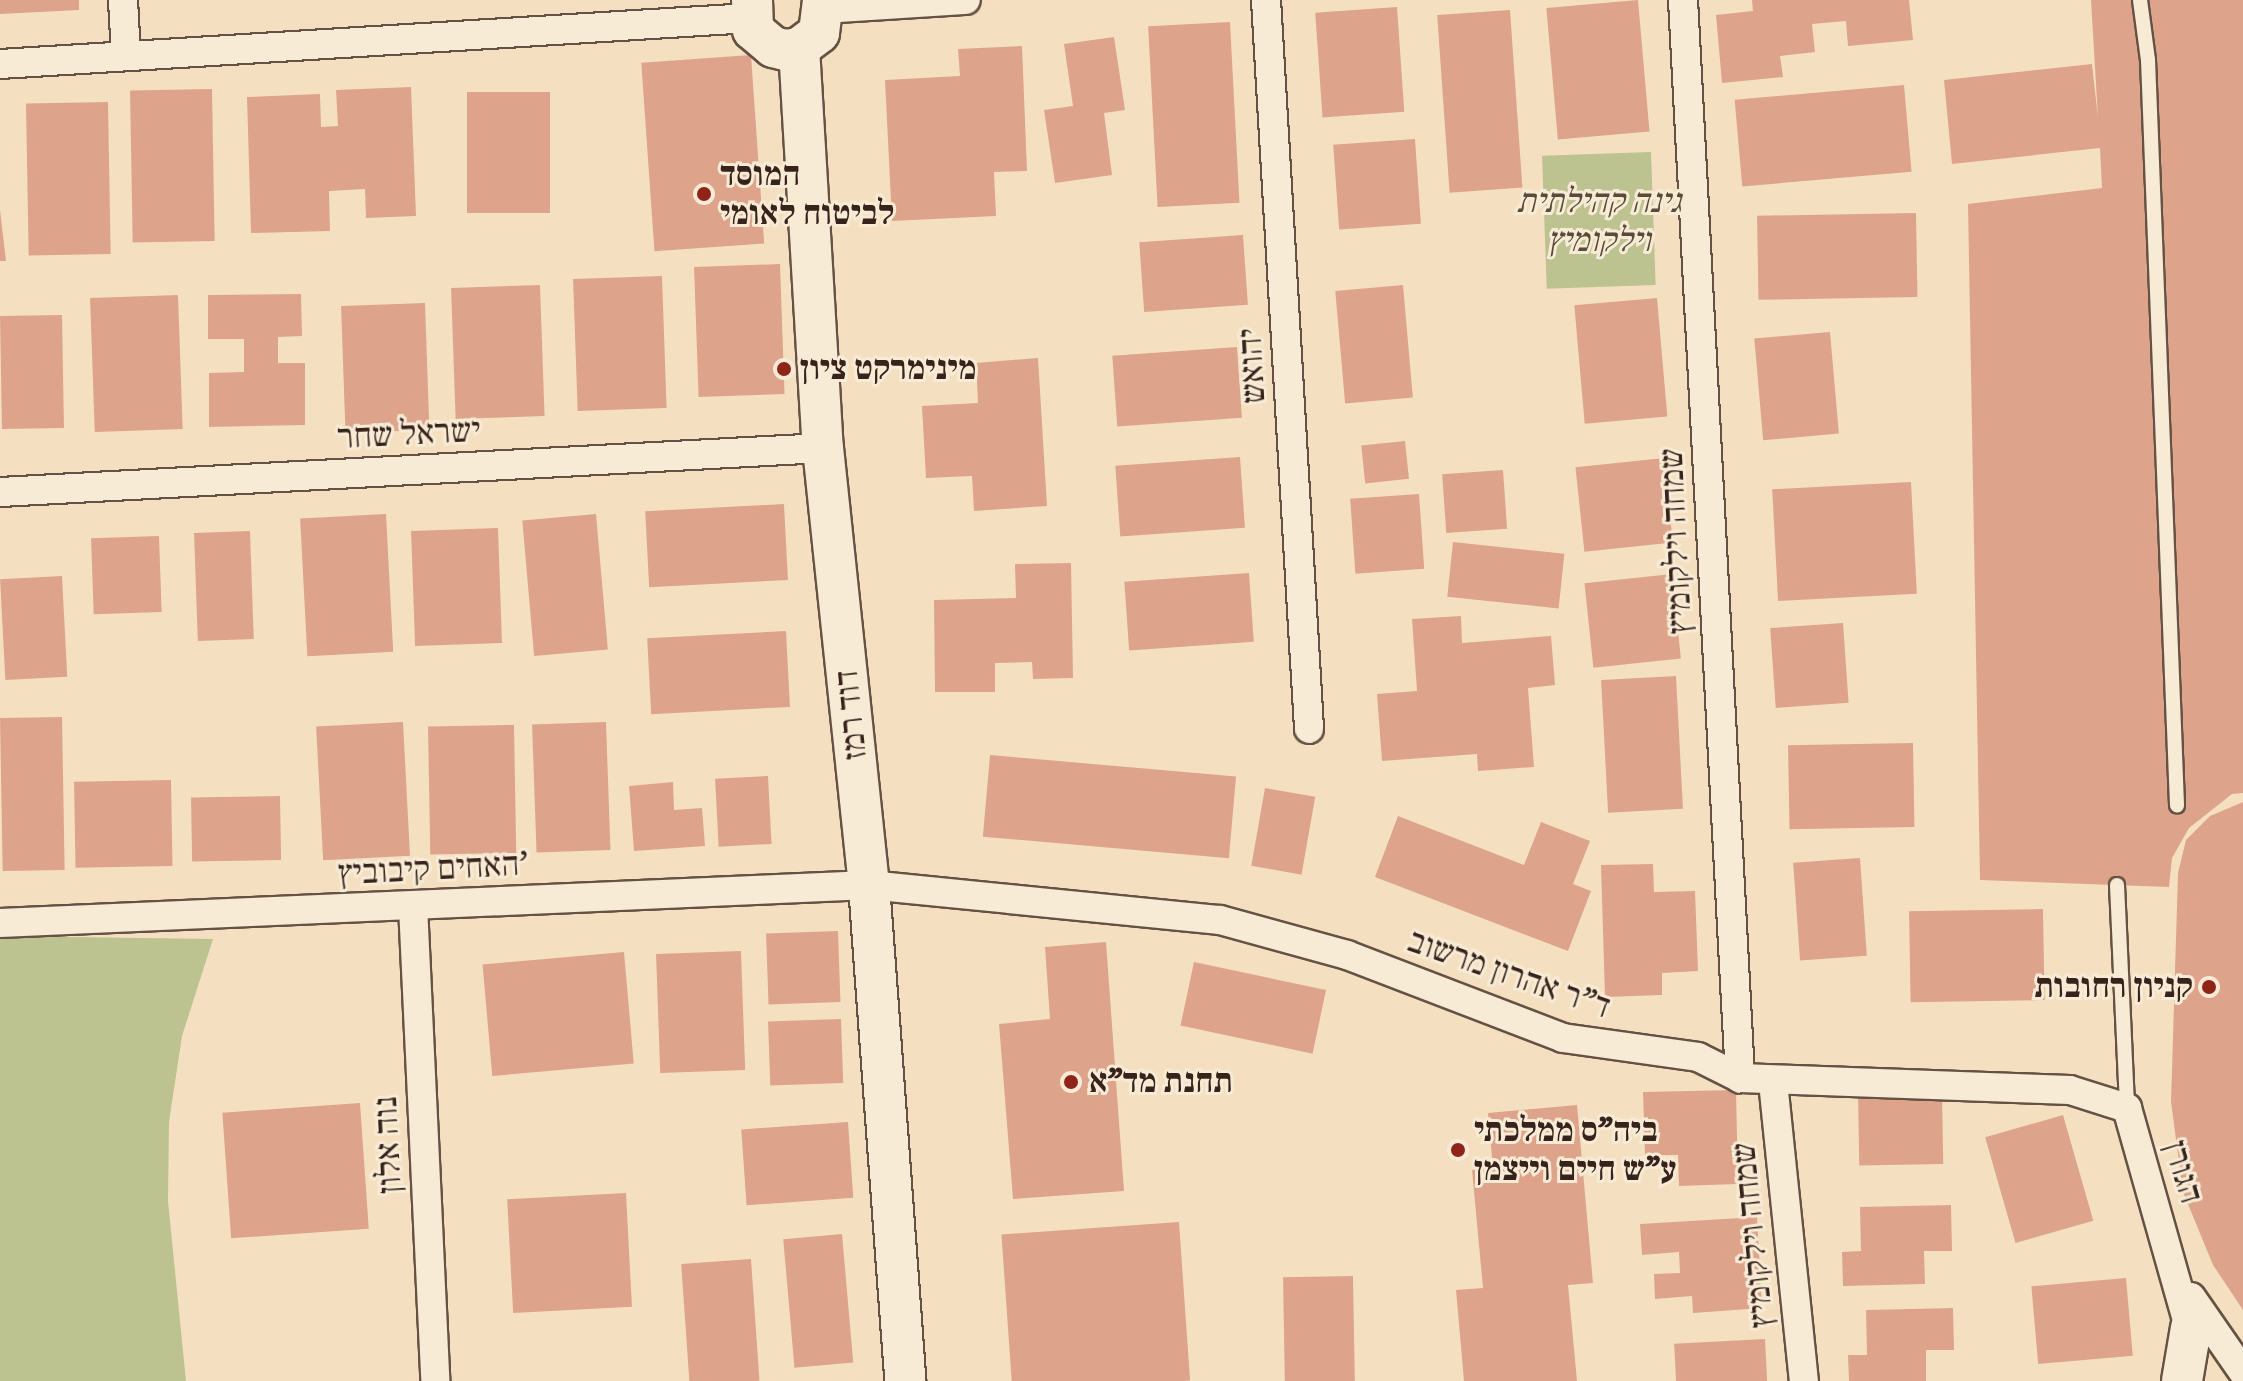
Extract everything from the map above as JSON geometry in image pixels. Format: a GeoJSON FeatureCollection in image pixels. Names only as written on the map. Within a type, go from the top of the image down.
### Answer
{"type":"FeatureCollection","features":[{"type":"Feature","properties":{"kind":"street"},"geometry":{"type":"LineString","coordinates":[[123,0],[126,56]]}},
{"type":"Feature","properties":{"kind":"street"},"geometry":{"type":"LineString","coordinates":[[0,64],[751,9],[762,40],[773,47],[799,48],[819,33],[824,5],[966,0]]}},
{"type":"Feature","properties":{"kind":"street","name":"יהואש"},"geometry":{"type":"LineString","coordinates":[[1266,0],[1309,729]]}},
{"type":"Feature","properties":{"kind":"street","name":"שמחה וילקומיץ"},"geometry":{"type":"LineString","coordinates":[[1683,0],[1740,1078]]}},
{"type":"Feature","properties":{"kind":"street","name":"דוד רמז"},"geometry":{"type":"LineString","coordinates":[[799,48],[823,448],[869,885],[905,1381]]}},
{"type":"Feature","properties":{"kind":"street","name":"ישראל שחר"},"geometry":{"type":"LineString","coordinates":[[0,492],[823,448]]}},
{"type":"Feature","properties":{"kind":"street","name":"ד\"ר אהרון מרשוב"},"geometry":{"type":"LineString","coordinates":[[869,885],[1245,925],[1347,955],[1563,1038],[1698,1057],[1740,1078],[1773,1082],[2070,1090],[2127,1108]]}},
{"type":"Feature","properties":{"kind":"street","name":"האחים קיבוביץ'"},"geometry":{"type":"LineString","coordinates":[[0,923],[869,885]]}},
{"type":"Feature","properties":{"kind":"street","name":"נוה אלון"},"geometry":{"type":"LineString","coordinates":[[413,906],[435,1381]]}},
{"type":"Feature","properties":{"kind":"street","name":"שמחה וילקומיץ"},"geometry":{"type":"LineString","coordinates":[[1773,1082],[1804,1381]]}},
{"type":"Feature","properties":{"kind":"street","name":"הגורן"},"geometry":{"type":"LineString","coordinates":[[2127,1108],[2172,1257],[2201,1381]]}},
{"type":"Feature","properties":{"kind":"street","name":"הגורן"},"geometry":{"type":"LineString","coordinates":[[2172,1257],[2196,1306],[2243,1372]]}},
{"type":"Feature","properties":{"kind":"street"},"geometry":{"type":"LineString","coordinates":[[2182,1381],[2191,1328]]}},
{"type":"Feature","properties":{"kind":"lane"},"geometry":{"type":"LineString","coordinates":[[2140,0],[2149,76],[2177,805]]}},
{"type":"Feature","properties":{"kind":"lane"},"geometry":{"type":"LineString","coordinates":[[2117,885],[2127,1108]]}},
{"type":"Feature","properties":{"kind":"green space","name":"גינה קהילתית וילקומיץ"},"geometry":{"type":"Polygon","coordinates":[[[1651,152],[1656,285],[1547,289],[1542,156],[1651,152]]]}},
{"type":"Feature","properties":{"kind":"green space"},"geometry":{"type":"Polygon","coordinates":[[[0,936],[213,939],[182,1036],[169,1122],[168,1201],[186,1381],[0,1381],[0,936]]]}},
{"type":"Feature","properties":{"kind":"building"},"geometry":{"type":"Polygon","coordinates":[[[0,0],[79,0],[79,10],[0,14],[0,0]]]}},
{"type":"Feature","properties":{"kind":"building"},"geometry":{"type":"Polygon","coordinates":[[[1638,0],[1650,131],[1558,140],[1546,8],[1638,0]]]}},
{"type":"Feature","properties":{"kind":"building"},"geometry":{"type":"Polygon","coordinates":[[[1752,0],[1909,0],[1913,40],[1848,46],[1846,21],[1812,24],[1815,52],[1780,56],[1783,77],[1722,83],[1716,15],[1753,11],[1752,0]]]}},
{"type":"Feature","properties":{"kind":"building"},"geometry":{"type":"Polygon","coordinates":[[[2091,0],[2243,0],[2243,793],[2232,794],[2189,828],[2172,858],[2169,887],[1980,880],[1968,204],[2102,188],[2100,148],[1952,164],[1944,80],[2092,64],[2098,118],[2091,0]]]}},
{"type":"Feature","properties":{"kind":"building"},"geometry":{"type":"Polygon","coordinates":[[[1397,7],[1404,112],[1323,117],[1315,13],[1397,7]]]}},
{"type":"Feature","properties":{"kind":"building"},"geometry":{"type":"Polygon","coordinates":[[[1510,10],[1522,188],[1450,193],[1437,15],[1510,10]]]}},
{"type":"Feature","properties":{"kind":"building"},"geometry":{"type":"Polygon","coordinates":[[[1230,22],[1239,203],[1158,207],[1148,26],[1230,22]]]}},
{"type":"Feature","properties":{"kind":"building"},"geometry":{"type":"Polygon","coordinates":[[[1114,37],[1125,110],[1104,113],[1112,175],[1055,183],[1044,110],[1073,106],[1064,44],[1114,37]]]}},
{"type":"Feature","properties":{"kind":"building"},"geometry":{"type":"Polygon","coordinates":[[[1022,46],[1027,171],[994,172],[996,216],[892,221],[885,80],[960,76],[958,49],[1022,46]]]}},
{"type":"Feature","properties":{"kind":"building","name":"המוסד לביטוח לאומי"},"geometry":{"type":"Polygon","coordinates":[[[751,55],[764,244],[654,251],[641,63],[751,55]]]}},
{"type":"Feature","properties":{"kind":"building"},"geometry":{"type":"Polygon","coordinates":[[[1904,85],[1912,172],[1742,186],[1735,100],[1904,85]]]}},
{"type":"Feature","properties":{"kind":"building"},"geometry":{"type":"Polygon","coordinates":[[[411,87],[416,216],[366,218],[365,189],[329,191],[330,231],[251,233],[247,97],[320,94],[321,127],[338,126],[336,90],[411,87]]]}},
{"type":"Feature","properties":{"kind":"building"},"geometry":{"type":"Polygon","coordinates":[[[212,89],[215,241],[133,242],[130,90],[212,89]]]}},
{"type":"Feature","properties":{"kind":"building"},"geometry":{"type":"Polygon","coordinates":[[[467,92],[550,92],[550,213],[467,213],[467,92]]]}},
{"type":"Feature","properties":{"kind":"building"},"geometry":{"type":"Polygon","coordinates":[[[108,102],[111,254],[29,255],[26,103],[108,102]]]}},
{"type":"Feature","properties":{"kind":"building"},"geometry":{"type":"Polygon","coordinates":[[[1415,139],[1421,224],[1339,230],[1333,145],[1415,139]]]}},
{"type":"Feature","properties":{"kind":"building"},"geometry":{"type":"Polygon","coordinates":[[[0,210],[6,261],[0,261],[0,210]]]}},
{"type":"Feature","properties":{"kind":"building"},"geometry":{"type":"Polygon","coordinates":[[[1916,213],[1917,297],[1758,300],[1757,216],[1916,213]]]}},
{"type":"Feature","properties":{"kind":"building"},"geometry":{"type":"Polygon","coordinates":[[[1243,235],[1248,305],[1144,312],[1139,242],[1243,235]]]}},
{"type":"Feature","properties":{"kind":"building"},"geometry":{"type":"Polygon","coordinates":[[[780,264],[785,394],[699,397],[694,267],[780,264]]]}},
{"type":"Feature","properties":{"kind":"building"},"geometry":{"type":"Polygon","coordinates":[[[662,276],[667,408],[578,411],[573,279],[662,276]]]}},
{"type":"Feature","properties":{"kind":"building"},"geometry":{"type":"Polygon","coordinates":[[[540,285],[545,416],[456,419],[451,288],[540,285]]]}},
{"type":"Feature","properties":{"kind":"building"},"geometry":{"type":"Polygon","coordinates":[[[1403,285],[1413,398],[1345,403],[1335,291],[1403,285]]]}},
{"type":"Feature","properties":{"kind":"building"},"geometry":{"type":"Polygon","coordinates":[[[301,294],[302,336],[278,337],[278,363],[305,363],[305,425],[209,427],[209,373],[244,372],[244,339],[208,339],[208,295],[301,294]]]}},
{"type":"Feature","properties":{"kind":"building"},"geometry":{"type":"Polygon","coordinates":[[[178,295],[183,429],[95,432],[90,298],[178,295]]]}},
{"type":"Feature","properties":{"kind":"building"},"geometry":{"type":"Polygon","coordinates":[[[1657,298],[1667,417],[1585,424],[1574,305],[1657,298]]]}},
{"type":"Feature","properties":{"kind":"building"},"geometry":{"type":"Polygon","coordinates":[[[425,303],[429,430],[345,433],[341,306],[425,303]]]}},
{"type":"Feature","properties":{"kind":"building"},"geometry":{"type":"Polygon","coordinates":[[[62,315],[64,428],[2,429],[0,316],[62,315]]]}},
{"type":"Feature","properties":{"kind":"building"},"geometry":{"type":"Polygon","coordinates":[[[1830,332],[1839,434],[1763,440],[1754,339],[1830,332]]]}},
{"type":"Feature","properties":{"kind":"building"},"geometry":{"type":"Polygon","coordinates":[[[1237,347],[1242,418],[1117,427],[1112,356],[1237,347]]]}},
{"type":"Feature","properties":{"kind":"building"},"geometry":{"type":"Polygon","coordinates":[[[1038,358],[1047,506],[974,511],[972,476],[926,478],[922,406],[978,403],[976,363],[1038,358]]]}},
{"type":"Feature","properties":{"kind":"building"},"geometry":{"type":"Polygon","coordinates":[[[1405,441],[1409,479],[1365,483],[1361,446],[1405,441]]]}},
{"type":"Feature","properties":{"kind":"building"},"geometry":{"type":"Polygon","coordinates":[[[1240,457],[1245,528],[1120,537],[1115,466],[1240,457]]]}},
{"type":"Feature","properties":{"kind":"building"},"geometry":{"type":"Polygon","coordinates":[[[1664,458],[1673,543],[1584,552],[1575,467],[1664,458]]]}},
{"type":"Feature","properties":{"kind":"building"},"geometry":{"type":"Polygon","coordinates":[[[1503,470],[1507,529],[1446,533],[1442,474],[1503,470]]]}},
{"type":"Feature","properties":{"kind":"building"},"geometry":{"type":"Polygon","coordinates":[[[1911,482],[1917,594],[1778,601],[1772,489],[1911,482]]]}},
{"type":"Feature","properties":{"kind":"building"},"geometry":{"type":"Polygon","coordinates":[[[1419,494],[1424,569],[1355,574],[1350,499],[1419,494]]]}},
{"type":"Feature","properties":{"kind":"building"},"geometry":{"type":"Polygon","coordinates":[[[784,504],[788,580],[649,587],[645,511],[784,504]]]}},
{"type":"Feature","properties":{"kind":"building"},"geometry":{"type":"Polygon","coordinates":[[[386,514],[393,652],[307,656],[300,519],[386,514]]]}},
{"type":"Feature","properties":{"kind":"building"},"geometry":{"type":"Polygon","coordinates":[[[596,514],[608,649],[534,656],[522,520],[596,514]]]}},
{"type":"Feature","properties":{"kind":"building"},"geometry":{"type":"Polygon","coordinates":[[[498,528],[502,643],[415,646],[411,531],[498,528]]]}},
{"type":"Feature","properties":{"kind":"building"},"geometry":{"type":"Polygon","coordinates":[[[250,531],[254,639],[198,641],[194,533],[250,531]]]}},
{"type":"Feature","properties":{"kind":"building"},"geometry":{"type":"Polygon","coordinates":[[[159,536],[162,612],[94,614],[91,538],[159,536]]]}},
{"type":"Feature","properties":{"kind":"building"},"geometry":{"type":"Polygon","coordinates":[[[1453,542],[1564,554],[1559,608],[1447,597],[1453,542]]]}},
{"type":"Feature","properties":{"kind":"building"},"geometry":{"type":"Polygon","coordinates":[[[1071,563],[1073,678],[1033,679],[1032,662],[995,663],[995,692],[935,692],[934,600],[1016,598],[1015,564],[1071,563]]]}},
{"type":"Feature","properties":{"kind":"building"},"geometry":{"type":"Polygon","coordinates":[[[1249,573],[1254,642],[1129,651],[1124,582],[1249,573]]]}},
{"type":"Feature","properties":{"kind":"building"},"geometry":{"type":"Polygon","coordinates":[[[1672,574],[1681,659],[1593,668],[1584,583],[1672,574]]]}},
{"type":"Feature","properties":{"kind":"building"},"geometry":{"type":"Polygon","coordinates":[[[62,576],[67,677],[5,680],[0,579],[62,576]]]}},
{"type":"Feature","properties":{"kind":"building"},"geometry":{"type":"Polygon","coordinates":[[[1461,616],[1462,643],[1551,636],[1555,685],[1528,688],[1534,767],[1478,771],[1477,754],[1382,761],[1377,694],[1417,691],[1412,619],[1461,616]]]}},
{"type":"Feature","properties":{"kind":"building"},"geometry":{"type":"Polygon","coordinates":[[[1843,623],[1849,703],[1776,708],[1770,628],[1843,623]]]}},
{"type":"Feature","properties":{"kind":"building"},"geometry":{"type":"Polygon","coordinates":[[[786,631],[790,707],[651,714],[647,638],[786,631]]]}},
{"type":"Feature","properties":{"kind":"building"},"geometry":{"type":"Polygon","coordinates":[[[1676,676],[1683,809],[1608,813],[1601,680],[1676,676]]]}},
{"type":"Feature","properties":{"kind":"building"},"geometry":{"type":"Polygon","coordinates":[[[62,717],[65,870],[3,871],[0,718],[62,717]]]}},
{"type":"Feature","properties":{"kind":"building"},"geometry":{"type":"Polygon","coordinates":[[[403,722],[410,856],[323,860],[316,727],[403,722]]]}},
{"type":"Feature","properties":{"kind":"building"},"geometry":{"type":"Polygon","coordinates":[[[606,722],[610,850],[537,853],[532,725],[606,722]]]}},
{"type":"Feature","properties":{"kind":"building"},"geometry":{"type":"Polygon","coordinates":[[[514,725],[516,853],[430,854],[428,727],[514,725]]]}},
{"type":"Feature","properties":{"kind":"building"},"geometry":{"type":"Polygon","coordinates":[[[1913,743],[1914,827],[1789,829],[1788,745],[1913,743]]]}},
{"type":"Feature","properties":{"kind":"building"},"geometry":{"type":"Polygon","coordinates":[[[990,755],[1236,777],[1229,858],[983,837],[990,755]]]}},
{"type":"Feature","properties":{"kind":"building"},"geometry":{"type":"Polygon","coordinates":[[[768,776],[772,844],[719,847],[715,779],[768,776]]]}},
{"type":"Feature","properties":{"kind":"building"},"geometry":{"type":"Polygon","coordinates":[[[171,780],[173,866],[76,868],[74,782],[171,780]]]}},
{"type":"Feature","properties":{"kind":"building"},"geometry":{"type":"Polygon","coordinates":[[[673,782],[674,810],[702,808],[705,846],[634,851],[629,786],[673,782]]]}},
{"type":"Feature","properties":{"kind":"building"},"geometry":{"type":"Polygon","coordinates":[[[1265,788],[1315,797],[1302,875],[1251,866],[1265,788]]]}},
{"type":"Feature","properties":{"kind":"building"},"geometry":{"type":"Polygon","coordinates":[[[280,796],[281,860],[192,862],[191,798],[280,796]]]}},
{"type":"Feature","properties":{"kind":"building","name":"קניון רחובות"},"geometry":{"type":"Polygon","coordinates":[[[2243,802],[2243,1310],[2213,1265],[2183,1192],[2171,1102],[2178,873],[2186,840],[2210,816],[2243,802]]]}},
{"type":"Feature","properties":{"kind":"building"},"geometry":{"type":"Polygon","coordinates":[[[1398,816],[1524,865],[1541,822],[1590,841],[1573,884],[1591,891],[1568,951],[1375,877],[1398,816]]]}},
{"type":"Feature","properties":{"kind":"building"},"geometry":{"type":"Polygon","coordinates":[[[1860,858],[1867,956],[1800,960],[1793,863],[1860,858]]]}},
{"type":"Feature","properties":{"kind":"building"},"geometry":{"type":"Polygon","coordinates":[[[1653,864],[1654,892],[1695,891],[1698,971],[1662,973],[1662,995],[1605,997],[1601,865],[1653,864]]]}},
{"type":"Feature","properties":{"kind":"building"},"geometry":{"type":"Polygon","coordinates":[[[2043,909],[2045,1000],[1911,1002],[1909,911],[2043,909]]]}},
{"type":"Feature","properties":{"kind":"building"},"geometry":{"type":"Polygon","coordinates":[[[838,931],[840,1002],[769,1004],[766,934],[838,931]]]}},
{"type":"Feature","properties":{"kind":"building"},"geometry":{"type":"Polygon","coordinates":[[[1106,942],[1124,1191],[1013,1199],[999,1024],[1050,1019],[1045,947],[1106,942]]]}},
{"type":"Feature","properties":{"kind":"building"},"geometry":{"type":"Polygon","coordinates":[[[741,951],[745,1070],[660,1073],[656,954],[741,951]]]}},
{"type":"Feature","properties":{"kind":"building"},"geometry":{"type":"Polygon","coordinates":[[[624,952],[634,1064],[492,1076],[483,964],[624,952]]]}},
{"type":"Feature","properties":{"kind":"building"},"geometry":{"type":"Polygon","coordinates":[[[1194,962],[1326,990],[1313,1054],[1180,1026],[1194,962]]]}},
{"type":"Feature","properties":{"kind":"building"},"geometry":{"type":"Polygon","coordinates":[[[841,1019],[843,1083],[770,1086],[768,1022],[841,1019]]]}},
{"type":"Feature","properties":{"kind":"building"},"geometry":{"type":"Polygon","coordinates":[[[1736,1090],[1738,1184],[1679,1186],[1678,1155],[1645,1155],[1643,1092],[1736,1090]]]}},
{"type":"Feature","properties":{"kind":"building"},"geometry":{"type":"Polygon","coordinates":[[[1942,1092],[1943,1164],[1859,1165],[1858,1093],[1942,1092]]]}},
{"type":"Feature","properties":{"kind":"building"},"geometry":{"type":"Polygon","coordinates":[[[360,1103],[369,1229],[231,1238],[222,1113],[360,1103]]]}},
{"type":"Feature","properties":{"kind":"building"},"geometry":{"type":"Polygon","coordinates":[[[1577,1105],[1593,1283],[1568,1285],[1577,1381],[1464,1381],[1456,1290],[1483,1288],[1472,1170],[1493,1168],[1488,1113],[1577,1105]]]}},
{"type":"Feature","properties":{"kind":"building"},"geometry":{"type":"Polygon","coordinates":[[[2063,1115],[2093,1221],[2015,1243],[1985,1137],[2063,1115]]]}},
{"type":"Feature","properties":{"kind":"building"},"geometry":{"type":"Polygon","coordinates":[[[848,1122],[853,1198],[747,1205],[741,1129],[848,1122]]]}},
{"type":"Feature","properties":{"kind":"building"},"geometry":{"type":"Polygon","coordinates":[[[626,1193],[632,1307],[513,1313],[507,1199],[626,1193]]]}},
{"type":"Feature","properties":{"kind":"building"},"geometry":{"type":"Polygon","coordinates":[[[1951,1205],[1952,1251],[1924,1251],[1925,1284],[1843,1286],[1842,1252],[1861,1251],[1860,1207],[1951,1205]]]}},
{"type":"Feature","properties":{"kind":"building"},"geometry":{"type":"Polygon","coordinates":[[[1757,1217],[1762,1308],[1693,1313],[1692,1296],[1655,1299],[1654,1274],[1680,1273],[1679,1252],[1642,1255],[1640,1224],[1757,1217]]]}},
{"type":"Feature","properties":{"kind":"building"},"geometry":{"type":"Polygon","coordinates":[[[1179,1222],[1190,1381],[1012,1381],[1001,1234],[1179,1222]]]}},
{"type":"Feature","properties":{"kind":"building"},"geometry":{"type":"Polygon","coordinates":[[[842,1234],[853,1363],[794,1368],[783,1239],[842,1234]]]}},
{"type":"Feature","properties":{"kind":"building"},"geometry":{"type":"Polygon","coordinates":[[[751,1259],[760,1381],[689,1381],[681,1264],[751,1259]]]}},
{"type":"Feature","properties":{"kind":"building"},"geometry":{"type":"Polygon","coordinates":[[[1353,1276],[1355,1381],[1285,1381],[1283,1277],[1353,1276]]]}},
{"type":"Feature","properties":{"kind":"building"},"geometry":{"type":"Polygon","coordinates":[[[2126,1278],[2133,1356],[2038,1364],[2031,1286],[2126,1278]]]}},
{"type":"Feature","properties":{"kind":"building"},"geometry":{"type":"Polygon","coordinates":[[[1953,1308],[1954,1350],[1926,1350],[1926,1381],[1849,1381],[1848,1355],[1867,1355],[1866,1310],[1953,1308]]]}},
{"type":"Feature","properties":{"kind":"building"},"geometry":{"type":"Polygon","coordinates":[[[1765,1339],[1767,1381],[1676,1381],[1674,1344],[1765,1339]]]}},
{"type":"Feature","properties":{"kind":"place","name":"המוסד לביטוח לאומי"},"geometry":{"type":"Point","coordinates":[704,194]}},
{"type":"Feature","properties":{"kind":"place","name":"מינימרקט ציון"},"geometry":{"type":"Point","coordinates":[784,369]}},
{"type":"Feature","properties":{"kind":"place","name":"קניון רחובות"},"geometry":{"type":"Point","coordinates":[2209,987]}},
{"type":"Feature","properties":{"kind":"place","name":"תחנת מד\"א"},"geometry":{"type":"Point","coordinates":[1071,1082]}},
{"type":"Feature","properties":{"kind":"place","name":"ביה\"ס ממלכתי ע\"ש חיים וייצמן"},"geometry":{"type":"Point","coordinates":[1458,1150]}}]}
